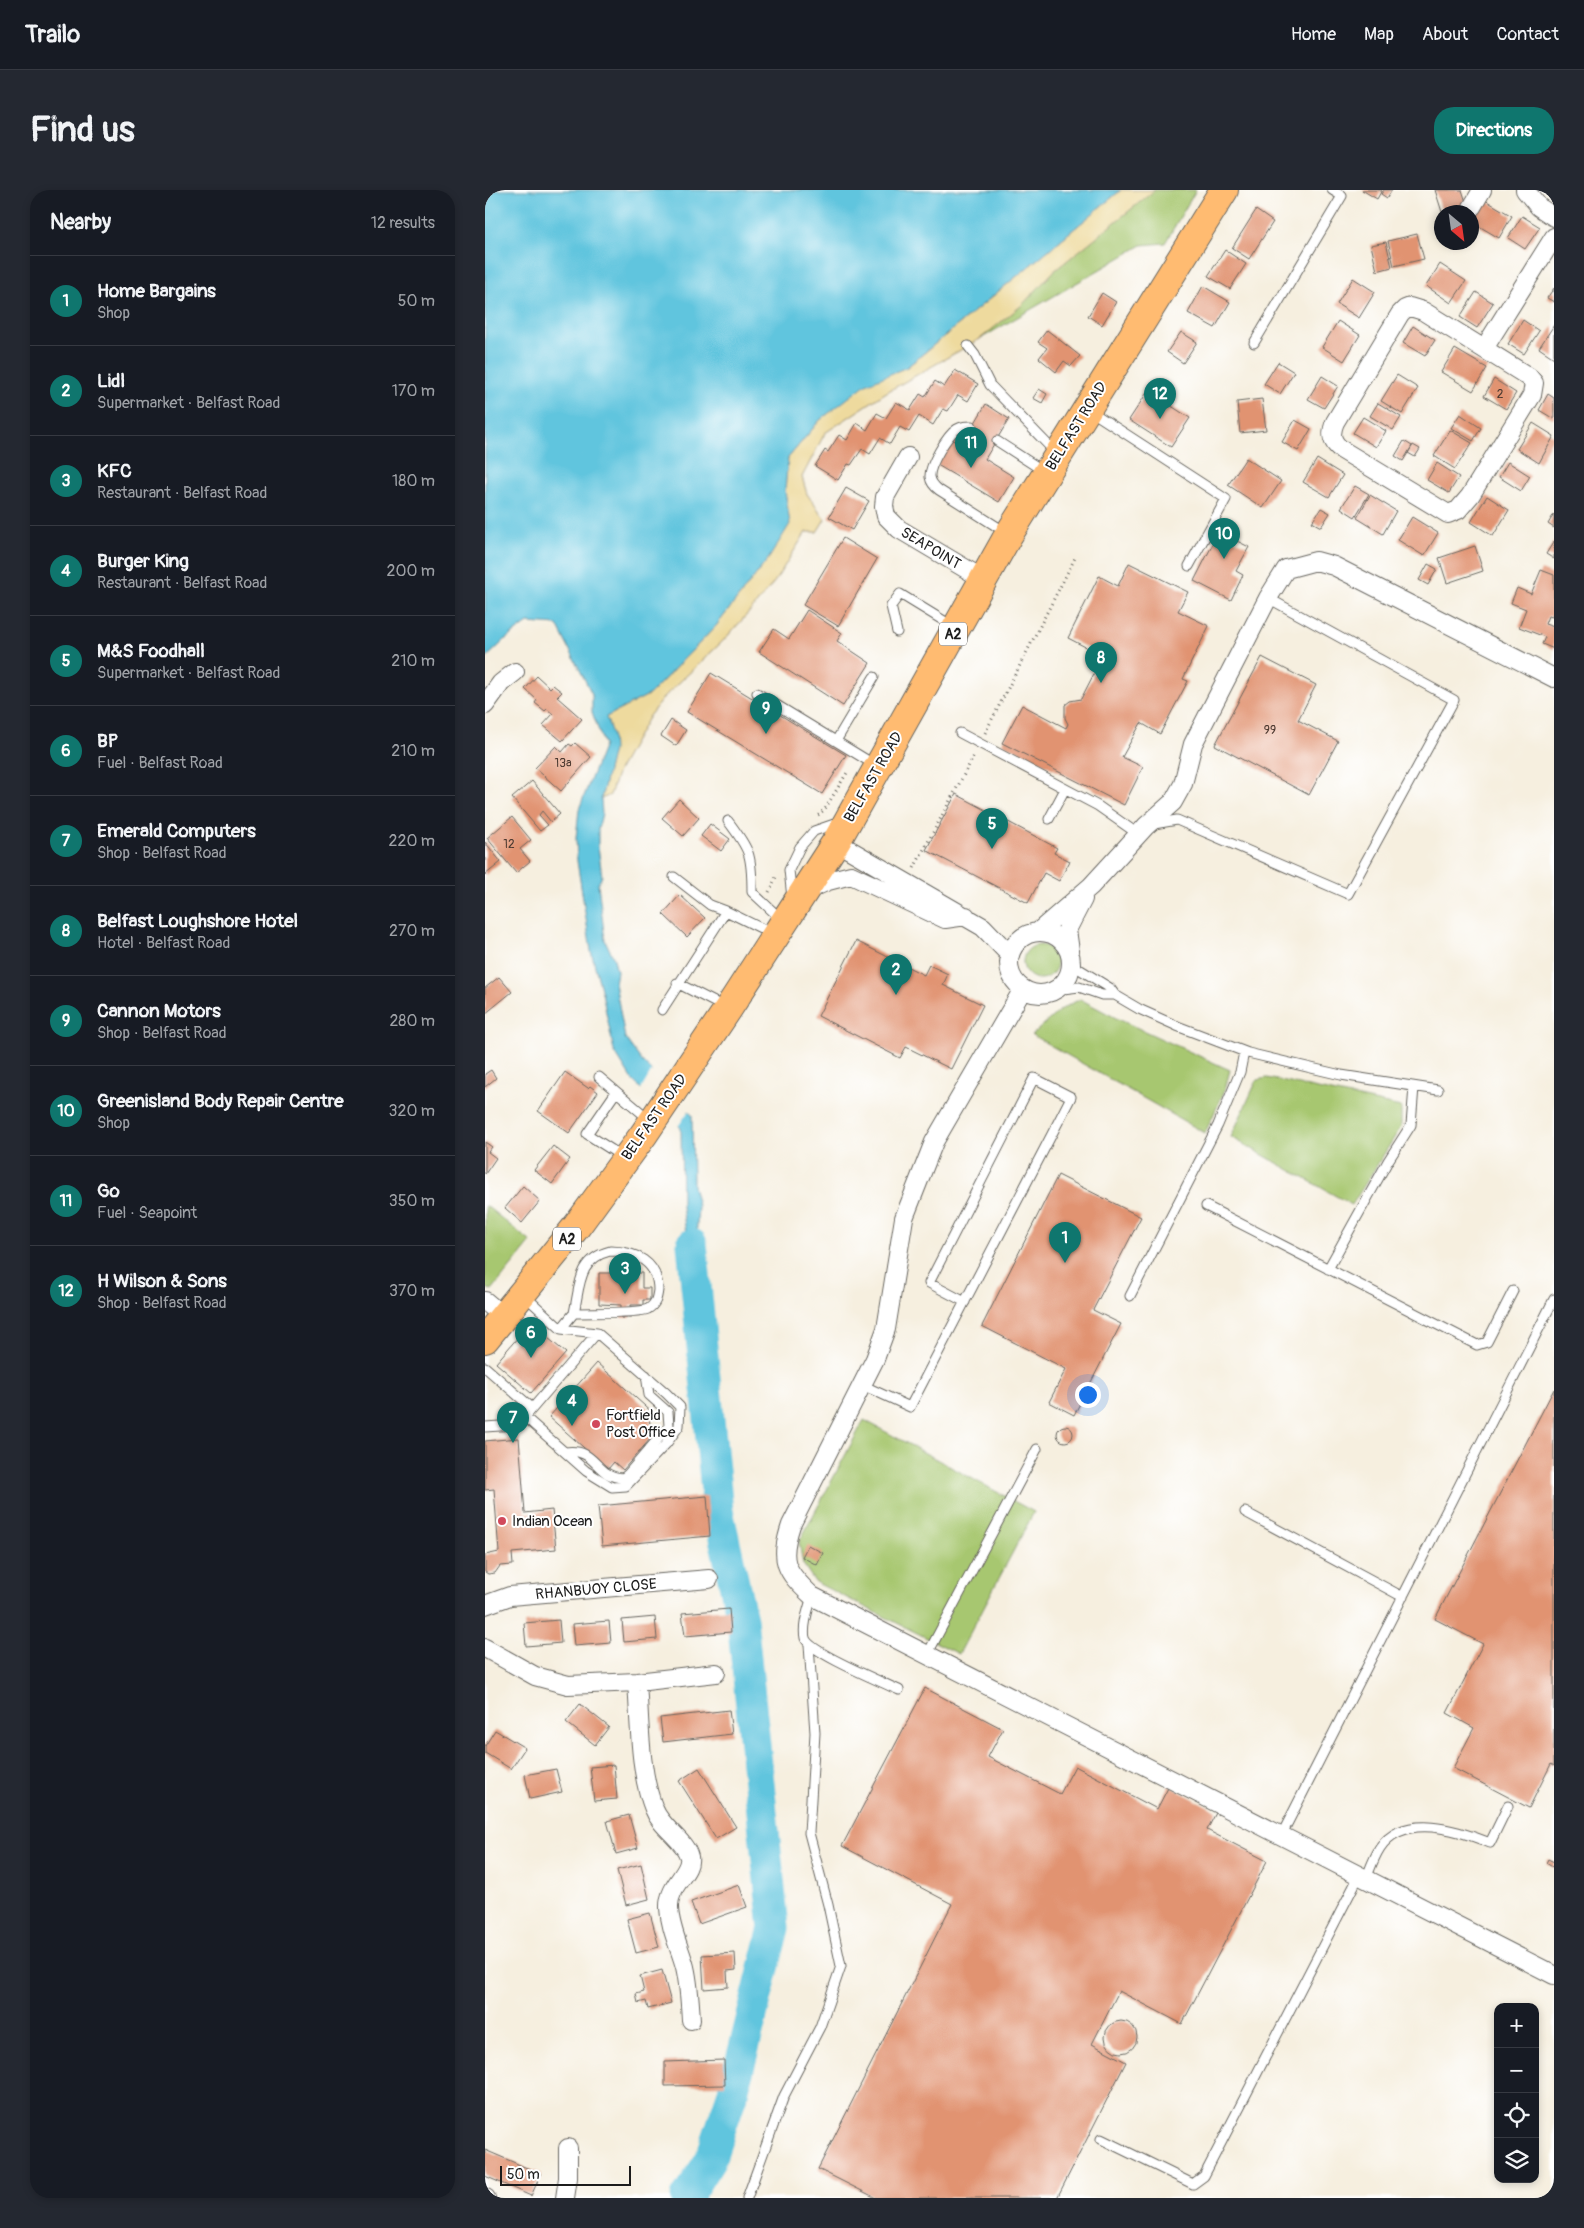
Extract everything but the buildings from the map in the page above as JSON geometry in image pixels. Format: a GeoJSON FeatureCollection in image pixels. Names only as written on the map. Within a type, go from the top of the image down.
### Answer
{"type":"FeatureCollection","features":[{"type":"Feature","properties":{"kind":"highway","name":"BELFAST ROAD"},"geometry":{"type":"LineString","coordinates":[[485,1338],[495,1309],[523,1294],[577,1226],[626,1159],[643,1121],[682,1077],[843,831],[1009,534],[1224,190]]}},
{"type":"Feature","properties":{"kind":"street"},"geometry":{"type":"LineString","coordinates":[[1473,205],[1483,190]]}},
{"type":"Feature","properties":{"kind":"street"},"geometry":{"type":"LineString","coordinates":[[1525,190],[1539,207],[1554,217]]}},
{"type":"Feature","properties":{"kind":"street"},"geometry":{"type":"LineString","coordinates":[[1485,347],[1554,237]]}},
{"type":"Feature","properties":{"kind":"street"},"geometry":{"type":"LineString","coordinates":[[1410,307],[1423,311],[1485,347],[1533,380],[1535,388],[1470,496],[1458,510],[1447,514],[1441,512],[1342,450],[1333,442],[1331,436],[1335,422],[1405,309],[1410,307]]}},
{"type":"Feature","properties":{"kind":"street","name":"SEAPOINT"},"geometry":{"type":"LineString","coordinates":[[908,457],[885,497],[886,516],[899,529],[983,579]]}},
{"type":"Feature","properties":{"kind":"street"},"geometry":{"type":"LineString","coordinates":[[1039,931],[1091,886],[1142,830],[1173,802],[1183,784],[1193,744],[1268,598],[1286,569],[1310,562],[1322,562],[1554,678]]}},
{"type":"Feature","properties":{"kind":"street"},"geometry":{"type":"LineString","coordinates":[[485,705],[501,683],[515,672]]}},
{"type":"Feature","properties":{"kind":"street"},"geometry":{"type":"LineString","coordinates":[[843,831],[906,884],[983,927],[1020,939]]}},
{"type":"Feature","properties":{"kind":"street"},"geometry":{"type":"LineString","coordinates":[[789,914],[828,880],[851,875],[945,919],[965,916]]}},
{"type":"Feature","properties":{"kind":"street"},"geometry":{"type":"LineString","coordinates":[[1071,958],[1065,944],[1058,937],[1049,932],[1039,931],[1020,939],[1014,946],[1010,955],[1011,974],[1023,989],[1039,993],[1055,990],[1063,984],[1069,974],[1071,958],[1067,930],[1074,913],[1091,886]]}},
{"type":"Feature","properties":{"kind":"street"},"geometry":{"type":"LineString","coordinates":[[983,927],[1010,955]]}},
{"type":"Feature","properties":{"kind":"street"},"geometry":{"type":"LineString","coordinates":[[1023,989],[934,1142],[904,1218],[886,1329],[875,1359],[791,1525],[784,1546],[787,1566],[795,1581],[812,1596],[1554,1975]]}},
{"type":"Feature","properties":{"kind":"street","name":"RHANBUOY CLOSE"},"geometry":{"type":"LineString","coordinates":[[485,1605],[510,1596],[709,1578]]}},
{"type":"Feature","properties":{"kind":"street"},"geometry":{"type":"LineString","coordinates":[[485,1648],[535,1676],[555,1683],[579,1686],[717,1673]]}},
{"type":"Feature","properties":{"kind":"street"},"geometry":{"type":"LineString","coordinates":[[637,1682],[645,1775],[650,1800],[658,1817],[685,1847],[689,1858],[688,1868],[671,1892],[669,1910],[673,1930],[685,1967],[691,2020]]}},
{"type":"Feature","properties":{"kind":"street"},"geometry":{"type":"LineString","coordinates":[[565,2198],[568,2178],[568,2148]]}},
{"type":"Feature","properties":{"kind":"lane"},"geometry":{"type":"LineString","coordinates":[[1254,343],[1342,196],[1332,190]]}},
{"type":"Feature","properties":{"kind":"lane"},"geometry":{"type":"LineString","coordinates":[[968,346],[975,355],[989,385],[1053,464]]}},
{"type":"Feature","properties":{"kind":"lane"},"geometry":{"type":"LineString","coordinates":[[1087,408],[1226,499],[1189,566]]}},
{"type":"Feature","properties":{"kind":"lane"},"geometry":{"type":"LineString","coordinates":[[972,426],[958,428],[948,438],[933,464],[931,470],[932,482],[939,490],[1009,534]]}},
{"type":"Feature","properties":{"kind":"lane"},"geometry":{"type":"LineString","coordinates":[[997,441],[1053,464]]}},
{"type":"Feature","properties":{"kind":"lane"},"geometry":{"type":"LineString","coordinates":[[897,632],[891,606],[900,594],[956,628]]}},
{"type":"Feature","properties":{"kind":"lane"},"geometry":{"type":"LineString","coordinates":[[960,733],[1142,830],[1177,820],[1348,894],[1454,700],[1268,598]]}},
{"type":"Feature","properties":{"kind":"lane"},"geometry":{"type":"LineString","coordinates":[[836,741],[874,677]]}},
{"type":"Feature","properties":{"kind":"lane"},"geometry":{"type":"LineString","coordinates":[[757,693],[879,768]]}},
{"type":"Feature","properties":{"kind":"lane"},"geometry":{"type":"LineString","coordinates":[[1049,819],[1065,789]]}},
{"type":"Feature","properties":{"kind":"lane"},"geometry":{"type":"LineString","coordinates":[[1173,802],[1177,820]]}},
{"type":"Feature","properties":{"kind":"lane"},"geometry":{"type":"LineString","coordinates":[[728,821],[747,846],[752,867],[752,892],[789,914]]}},
{"type":"Feature","properties":{"kind":"lane"},"geometry":{"type":"LineString","coordinates":[[674,877],[710,904],[726,912],[789,914]]}},
{"type":"Feature","properties":{"kind":"lane"},"geometry":{"type":"LineString","coordinates":[[662,1010],[677,983],[726,912]]}},
{"type":"Feature","properties":{"kind":"lane"},"geometry":{"type":"LineString","coordinates":[[1071,958],[1110,988],[1115,995],[1139,1009],[1245,1052],[1341,1074],[1438,1090]]}},
{"type":"Feature","properties":{"kind":"lane"},"geometry":{"type":"LineString","coordinates":[[677,983],[728,1009]]}},
{"type":"Feature","properties":{"kind":"lane"},"geometry":{"type":"LineString","coordinates":[[1055,990],[1079,987],[1102,995],[1115,995]]}},
{"type":"Feature","properties":{"kind":"lane"},"geometry":{"type":"LineString","coordinates":[[1130,1296],[1218,1125],[1241,1072],[1245,1052]]}},
{"type":"Feature","properties":{"kind":"lane"},"geometry":{"type":"LineString","coordinates":[[599,1077],[643,1121]]}},
{"type":"Feature","properties":{"kind":"lane"},"geometry":{"type":"LineString","coordinates":[[862,1385],[910,1407],[965,1302],[1071,1097],[1034,1078],[929,1283],[965,1302]]}},
{"type":"Feature","properties":{"kind":"lane"},"geometry":{"type":"LineString","coordinates":[[1328,1269],[1388,1161],[1411,1125],[1414,1087]]}},
{"type":"Feature","properties":{"kind":"lane"},"geometry":{"type":"LineString","coordinates":[[616,1092],[587,1134],[626,1159]]}},
{"type":"Feature","properties":{"kind":"lane"},"geometry":{"type":"LineString","coordinates":[[1206,1206],[1477,1345],[1487,1342],[1513,1291]]}},
{"type":"Feature","properties":{"kind":"lane"},"geometry":{"type":"LineString","coordinates":[[561,1329],[574,1313],[581,1277],[592,1260],[599,1254],[621,1251],[643,1260],[653,1268],[657,1276],[657,1300],[652,1306],[641,1311],[574,1313]]}},
{"type":"Feature","properties":{"kind":"lane"},"geometry":{"type":"LineString","coordinates":[[523,1294],[561,1329],[597,1333],[646,1375],[680,1408],[679,1426],[667,1444],[626,1486],[612,1487],[586,1471],[525,1417]]}},
{"type":"Feature","properties":{"kind":"lane"},"geometry":{"type":"LineString","coordinates":[[1281,1836],[1554,1299]]}},
{"type":"Feature","properties":{"kind":"lane"},"geometry":{"type":"LineString","coordinates":[[485,1427],[515,1425],[525,1417],[597,1333]]}},
{"type":"Feature","properties":{"kind":"lane"},"geometry":{"type":"LineString","coordinates":[[485,1366],[533,1408]]}},
{"type":"Feature","properties":{"kind":"lane"},"geometry":{"type":"LineString","coordinates":[[565,1452],[577,1450],[585,1453],[608,1475],[623,1478],[628,1474],[669,1426],[667,1412],[649,1395],[646,1375]]}},
{"type":"Feature","properties":{"kind":"lane"},"geometry":{"type":"LineString","coordinates":[[927,1655],[1037,1449]]}},
{"type":"Feature","properties":{"kind":"lane"},"geometry":{"type":"LineString","coordinates":[[1245,1512],[1403,1597]]}},
{"type":"Feature","properties":{"kind":"lane"},"geometry":{"type":"LineString","coordinates":[[747,2198],[784,2096],[820,2027],[841,1966],[828,1905],[809,1833],[815,1732],[809,1645],[805,1636],[805,1626],[812,1596]]}},
{"type":"Feature","properties":{"kind":"lane"},"geometry":{"type":"LineString","coordinates":[[809,1645],[826,1656],[899,1690]]}},
{"type":"Feature","properties":{"kind":"lane"},"geometry":{"type":"LineString","coordinates":[[1101,2138],[1193,2184],[1203,2176],[1380,1847],[1396,1834],[1416,1827],[1429,1826],[1467,1834],[1490,1844],[1508,1806]]}},
{"type":"Feature","properties":{"kind":"path"},"geometry":{"type":"LineString","coordinates":[[906,884],[1075,558]]}},
{"type":"Feature","properties":{"kind":"green space"},"geometry":{"type":"Polygon","coordinates":[[[1155,190],[1196,190],[1165,243],[1142,245],[980,339],[1022,305],[1054,271],[1155,190]]]}},
{"type":"Feature","properties":{"kind":"green space"},"geometry":{"type":"Polygon","coordinates":[[[1040,945],[1052,950],[1057,962],[1052,974],[1040,979],[1028,974],[1023,962],[1028,950],[1040,945]]]}},
{"type":"Feature","properties":{"kind":"green space"},"geometry":{"type":"Polygon","coordinates":[[[1080,999],[1118,1019],[1230,1070],[1225,1090],[1205,1133],[1032,1035],[1060,1010],[1080,999]]]}},
{"type":"Feature","properties":{"kind":"green space"},"geometry":{"type":"Polygon","coordinates":[[[1267,1078],[1401,1107],[1401,1127],[1352,1205],[1231,1137],[1257,1080],[1267,1078]]]}},
{"type":"Feature","properties":{"kind":"green space"},"geometry":{"type":"Polygon","coordinates":[[[485,1205],[531,1242],[492,1290],[485,1288],[485,1205]]]}},
{"type":"Feature","properties":{"kind":"green space"},"geometry":{"type":"Polygon","coordinates":[[[864,1420],[1034,1512],[959,1654],[815,1582],[803,1564],[799,1542],[864,1420]]]}},
{"type":"Feature","properties":{"kind":"sand"},"geometry":{"type":"Polygon","coordinates":[[[1121,190],[1155,190],[1054,271],[1022,305],[980,339],[885,393],[825,433],[802,477],[807,494],[825,519],[817,532],[806,532],[775,581],[752,609],[723,641],[664,697],[649,716],[618,771],[610,795],[601,799],[612,749],[610,729],[606,717],[650,694],[716,626],[769,558],[789,521],[785,489],[788,458],[820,420],[866,383],[907,367],[1121,190]]]}},
{"type":"Feature","properties":{"kind":"water"},"geometry":{"type":"Polygon","coordinates":[[[485,190],[1121,190],[907,367],[866,384],[820,420],[788,458],[785,490],[790,524],[769,558],[716,626],[650,694],[606,717],[612,734],[613,750],[601,799],[602,814],[598,829],[602,876],[598,884],[605,940],[614,959],[617,972],[615,983],[625,1038],[641,1060],[692,1115],[693,1186],[698,1206],[696,1243],[688,1245],[682,1207],[681,1128],[632,1080],[614,1051],[591,951],[577,861],[576,838],[579,809],[604,745],[592,712],[592,694],[557,625],[528,623],[507,638],[485,659],[485,190]]]}},
{"type":"Feature","properties":{"kind":"pier"},"geometry":{"type":"Polygon","coordinates":[[[653,1069],[690,1109],[677,1128],[640,1091],[653,1069]]]}},
{"type":"Feature","properties":{"kind":"waterway"},"geometry":{"type":"LineString","coordinates":[[686,2198],[710,2160],[733,2092],[774,1928],[742,1619],[718,1511],[692,1244]]}},
{"type":"Feature","properties":{"kind":"place","name":"H Wilson & Sons"},"geometry":{"type":"Point","coordinates":[1160,419]}},
{"type":"Feature","properties":{"kind":"place","name":"Go"},"geometry":{"type":"Point","coordinates":[971,468]}},
{"type":"Feature","properties":{"kind":"place","name":"Greenisland Body Repair Centre"},"geometry":{"type":"Point","coordinates":[1224,559]}},
{"type":"Feature","properties":{"kind":"place","name":"Belfast Loughshore Hotel"},"geometry":{"type":"Point","coordinates":[1101,683]}},
{"type":"Feature","properties":{"kind":"place","name":"Cannon Motors"},"geometry":{"type":"Point","coordinates":[766,734]}},
{"type":"Feature","properties":{"kind":"place","name":"M&S Foodhall"},"geometry":{"type":"Point","coordinates":[992,849]}},
{"type":"Feature","properties":{"kind":"place","name":"Lidl"},"geometry":{"type":"Point","coordinates":[896,995]}},
{"type":"Feature","properties":{"kind":"place","name":"Home Bargains"},"geometry":{"type":"Point","coordinates":[1065,1263]}},
{"type":"Feature","properties":{"kind":"place","name":"KFC"},"geometry":{"type":"Point","coordinates":[625,1294]}},
{"type":"Feature","properties":{"kind":"place","name":"BP"},"geometry":{"type":"Point","coordinates":[531,1358]}},
{"type":"Feature","properties":{"kind":"place","name":"Fortfield Post Office"},"geometry":{"type":"Point","coordinates":[596,1424]}},
{"type":"Feature","properties":{"kind":"place","name":"Burger King"},"geometry":{"type":"Point","coordinates":[572,1426]}},
{"type":"Feature","properties":{"kind":"place","name":"Emerald Computers"},"geometry":{"type":"Point","coordinates":[513,1443]}},
{"type":"Feature","properties":{"kind":"place","name":"Indian Ocean"},"geometry":{"type":"Point","coordinates":[502,1521]}}]}
